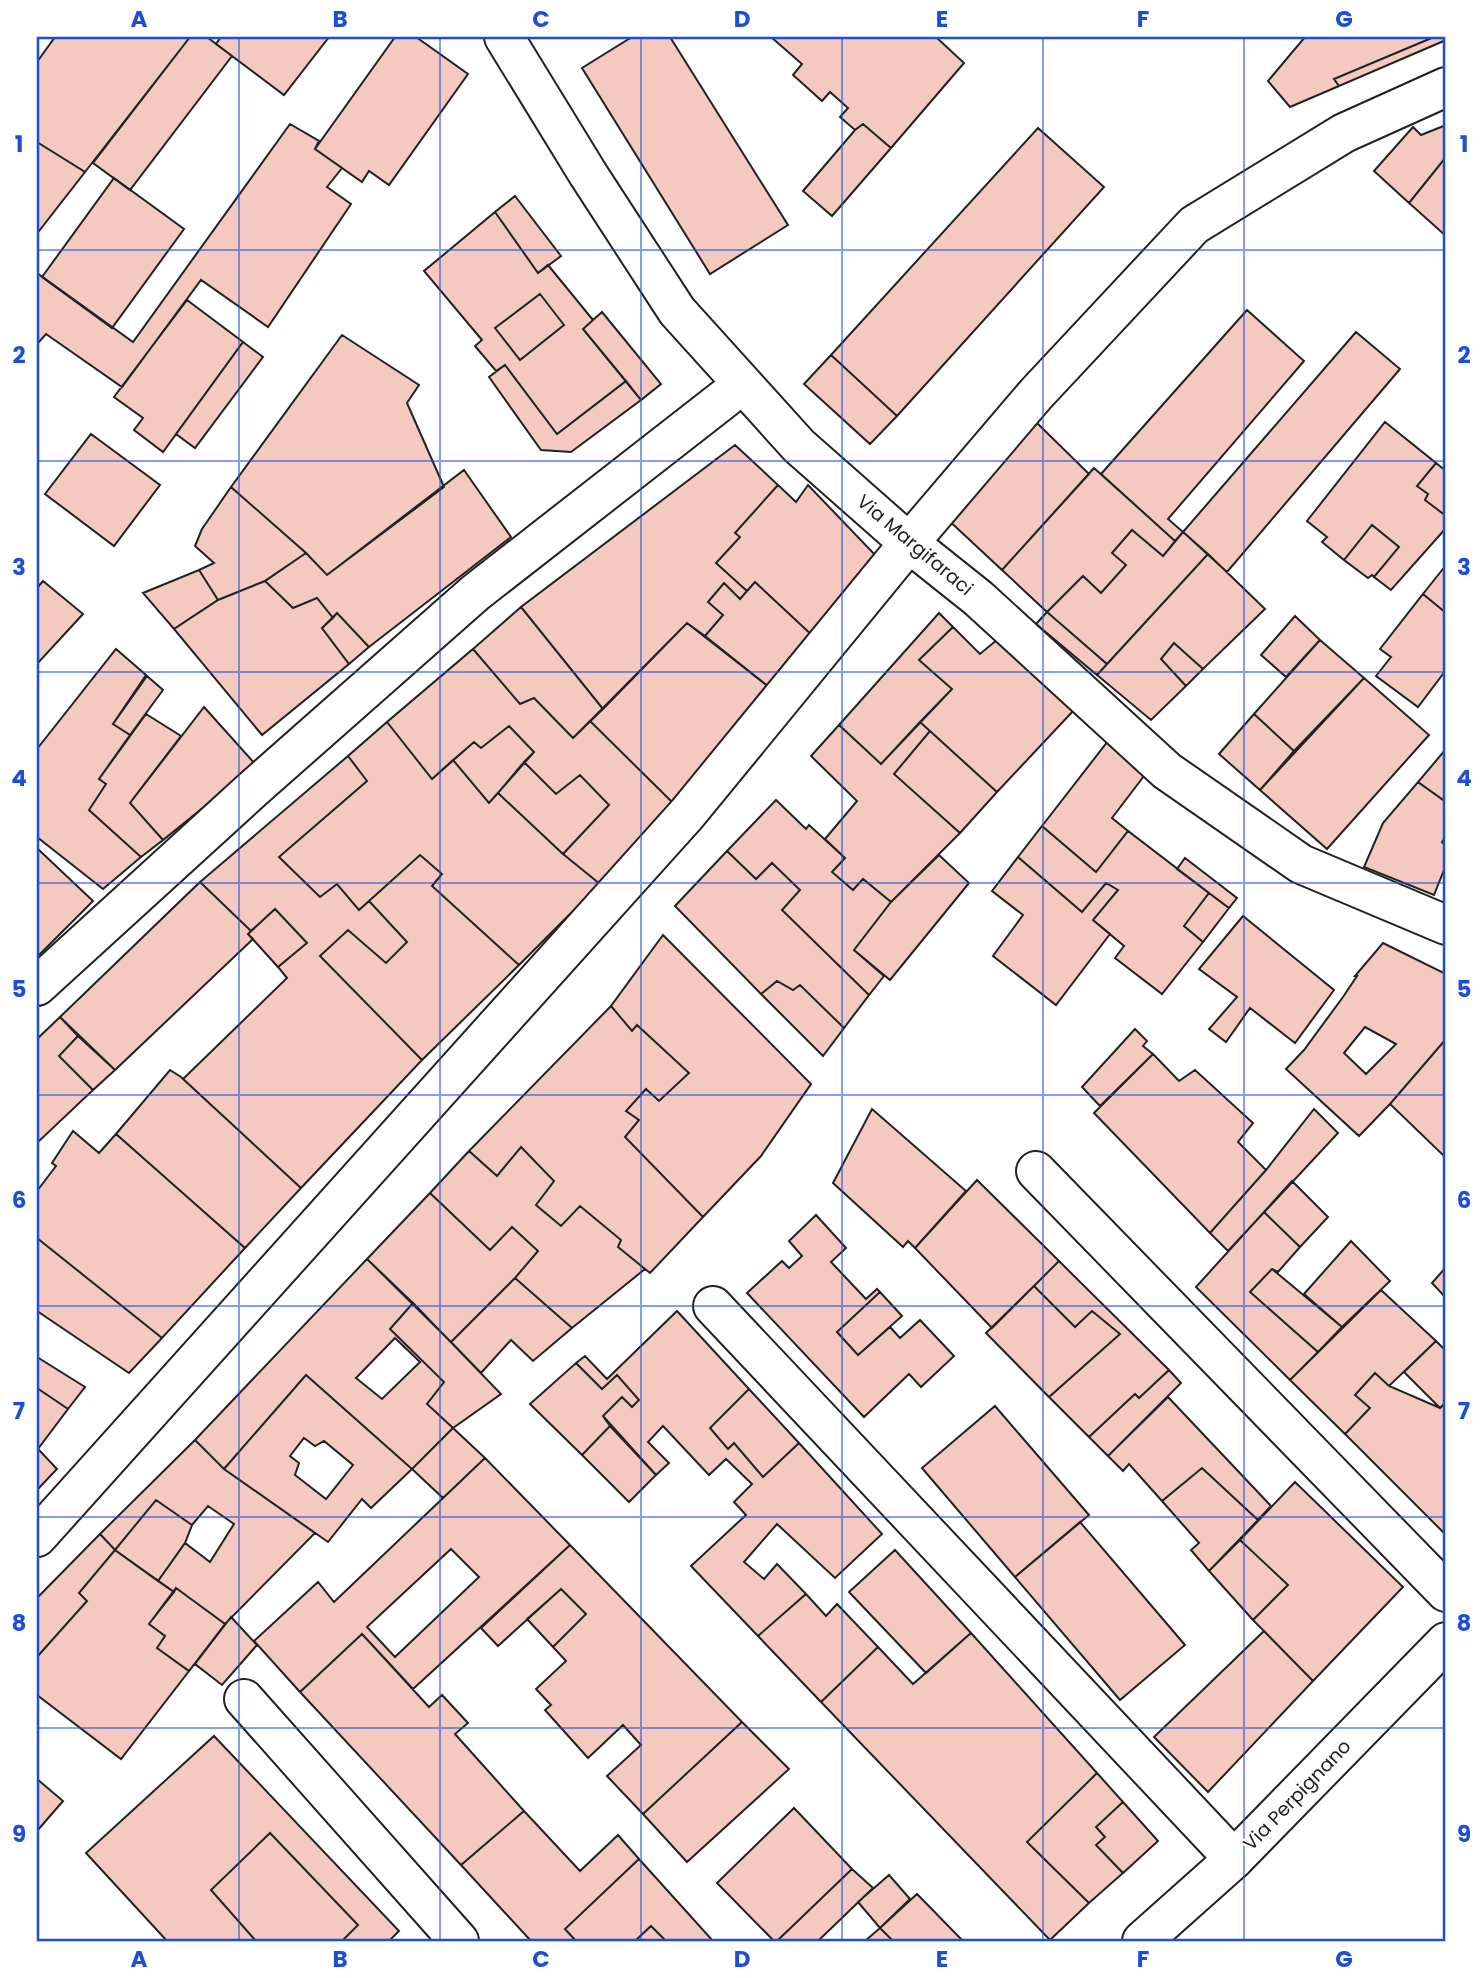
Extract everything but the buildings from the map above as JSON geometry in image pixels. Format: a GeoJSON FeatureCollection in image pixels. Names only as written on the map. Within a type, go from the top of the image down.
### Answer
{"type":"FeatureCollection","features":[{"type":"Feature","properties":{"kind":"street","name":"Via Margifaraci"},"geometry":{"type":"LineString","coordinates":[[504,37],[588,174],[677,311],[799,446],[909,543],[978,598],[1167,771],[1301,864],[1446,925]]}},
{"type":"Feature","properties":{"kind":"street"},"geometry":{"type":"LineString","coordinates":[[37,1537],[687,814],[909,543],[1036,394],[1194,225],[1344,132],[1446,87]]}},
{"type":"Feature","properties":{"kind":"street"},"geometry":{"type":"LineString","coordinates":[[37,986],[253,789],[475,593],[743,384]]}},
{"type":"Feature","properties":{"kind":"street"},"geometry":{"type":"LineString","coordinates":[[1036,1171],[1446,1592]]}},
{"type":"Feature","properties":{"kind":"street"},"geometry":{"type":"LineString","coordinates":[[713,1306],[1234,1859]]}},
{"type":"Feature","properties":{"kind":"street","name":"Via Perpignano"},"geometry":{"type":"LineString","coordinates":[[1142,1941],[1234,1859],[1446,1642]]}},
{"type":"Feature","properties":{"kind":"street"},"geometry":{"type":"LineString","coordinates":[[244,1699],[459,1941]]}}]}
